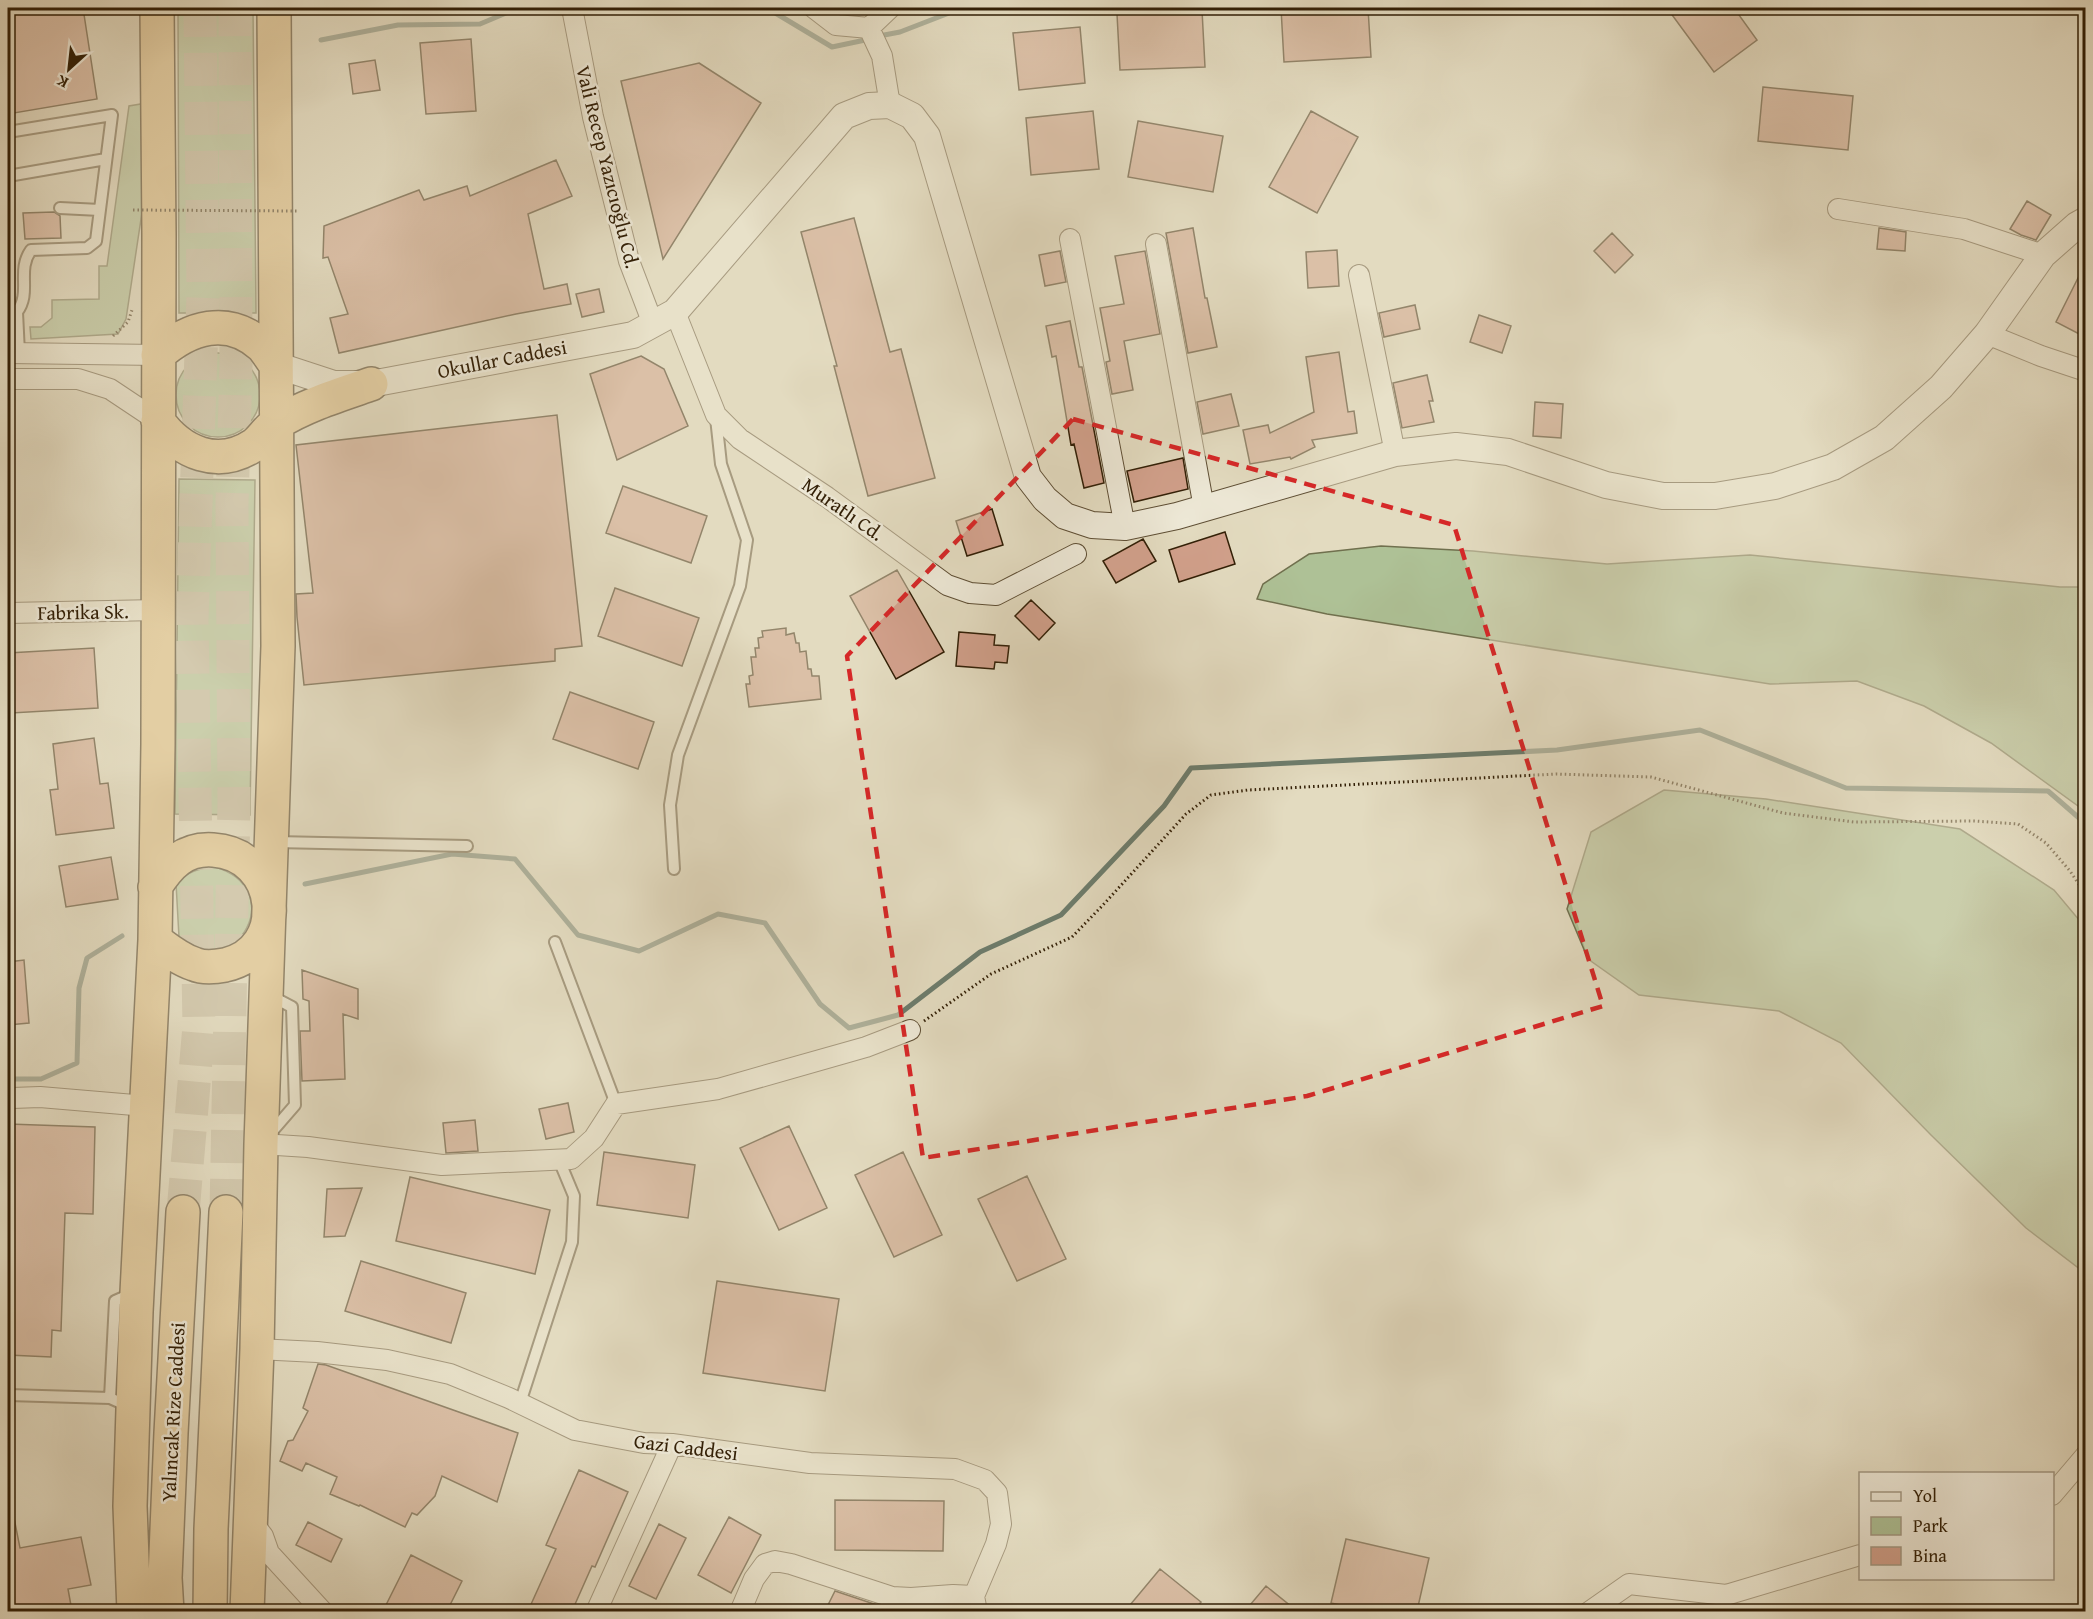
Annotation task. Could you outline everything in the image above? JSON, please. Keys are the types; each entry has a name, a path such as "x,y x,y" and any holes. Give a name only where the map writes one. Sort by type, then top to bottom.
{"highway":[{"path":"134,1611 130,1506 122,1403 136,1292 155,940 159,235 157,8"},
{"path":"247,1611 278,646 274,8"},
{"path":"158,355 181,337 201,328 224,327 245,334 263,347 276,365"},
{"path":"158,421 168,435 186,449 204,455 223,456 242,451 254,444 275,424 319,402 371,384"},
{"path":"155,887 168,867 184,855 204,849 224,850 243,858 258,872 267,890 270,913 267,927 259,942 248,955 232,963 216,967 196,965 177,957 155,940"},
{"name":"Yalıncak Rize Caddesi","path":"167,1611 165,1578 170,1444 183,1212"},
{"path":"210,1611 211,1529 226,1212"}],"street":[{"name":"Vali Recep Yazıcıoğlu Cd.","path":"572,8 593,117 629,261 643,330"},
{"path":"814,8 836,25 869,28 890,8"},
{"path":"869,28 882,56 890,105"},
{"path":"675,312 844,117 869,106 890,105 912,116 927,136 1028,477 1045,499 1065,516 1092,525 1125,527 1204,508 1395,453 1456,446 1508,452 1606,485 1663,496 1714,496 1775,486 1833,467 1884,438 1941,387 1987,334 2043,255 2085,220"},
{"path":"1838,208 1964,229 2043,255"},
{"path":"1070,239 1125,527"},
{"path":"1156,244 1204,508"},
{"path":"1359,274 1395,453"},
{"name":"Okullar Caddesi","path":"276,365 334,384 371,384 643,330 675,312"},
{"name":"Muratlı Cd.","path":"675,312 716,415 740,439 827,497 947,585 970,593 996,595 1024,583 1076,554"},
{"path":"1987,334 2085,371"},
{"path":"13,353 158,355"},
{"path":"8,379 78,379 110,389 158,421"},
{"name":"Fabrika Sk.","path":"8,613 158,610"},
{"path":"261,1144 308,1147 442,1165 572,1159 594,1138 616,1104 718,1089 866,1047 910,1030"},
{"path":"9,1098 40,1097 146,1106"},
{"name":"Gazi Caddesi","path":"257,1349 317,1352 387,1360 450,1374 520,1403 575,1430 644,1443 672,1444 810,1463 955,1469 985,1480 997,1493 1001,1524 976,1604"},
{"path":"596,1611 672,1444"},
{"path":"2054,1493 2085,1455"},
{"path":"250,1520 263,1536 269,1553 323,1611"},
{"path":"1589,1611 1629,1584 1726,1595 1859,1555"},
{"path":"740,1611 754,1579 765,1564 776,1562 791,1564 892,1597 953,1595 976,1604"}],"lane":[{"path":"8,132 112,115 96,241 87,248 31,250 24,259 23,304 12,311 13,353"},
{"path":"8,176 106,159"},
{"path":"60,208 100,210"},
{"path":"674,869 670,805 678,755 740,586 747,540 721,464 716,415"},
{"path":"272,842 467,846"},
{"path":"555,942 616,1104"},
{"path":"520,1403 572,1242 574,1196 558,1160"},
{"path":"8,1395 122,1403"},
{"name":"Yalıncak Rize Caddesi","path":"122,1581 130,1506"}],"path":[{"path":"133,210 297,211"},
{"path":"109,339 128,322 133,308"},
{"path":"910,1030 991,974 1072,937 1186,814 1211,795 1220,793 1556,774 1651,777 1783,813 1854,822 1974,821 2018,824 2046,843 2070,871 2085,895"}],"highlighted area":[{"path":"1073,419 1454,525 1603,1006 1307,1096 923,1158 847,656"}],"green space":[{"path":"178,8 253,8 256,313 179,313"},
{"path":"147,103 147,179 126,319 118,334 31,339 30,327 41,327 52,318 52,300 99,299 99,266 107,266 129,106"},
{"path":"218,353 234,356 248,365 257,379 260,395 257,411 248,425 234,434 218,437 202,434 188,425 179,411 176,395 179,379 188,365 202,356"},
{"path":"179,479 255,480 250,815 175,814"},
{"path":"1381,546 1473,551 1607,564 1750,555 2060,587 2085,587 2085,811 1991,743 1924,706 1857,681 1770,684 1327,614 1257,599 1263,584 1309,554"},
{"path":"1664,790 1766,799 1960,829 2054,890 2085,927 2085,1273 2026,1228 1841,1043 1779,1011 1639,995 1588,959 1567,909 1591,832"},
{"path":"215,867 237,878 249,893 252,911 247,928 236,941 220,949 201,948 179,937 176,883 194,871"}],"building":[{"path":"8,8 83,8 97,99 14,113 8,77"},
{"path":"1281,8 1368,8 1371,57 1284,62"},
{"path":"1667,8 1734,8 1757,40 1714,72"},
{"path":"1202,10 1205,67 1120,70 1117,14"},
{"path":"1080,27 1085,83 1019,90 1013,33"},
{"path":"471,39 476,111 426,114 420,43"},
{"path":"375,60 380,90 353,94 349,64"},
{"path":"699,63 761,103 663,259 621,81"},
{"path":"1763,87 1853,96 1848,150 1758,141"},
{"path":"1093,111 1099,169 1031,175 1026,118"},
{"path":"1311,111 1358,137 1317,213 1269,187"},
{"path":"1138,121 1223,136 1213,192 1128,177"},
{"path":"556,160 572,196 528,214 544,289 567,284 571,304 339,353 330,318 348,314 328,257 323,258 324,226 419,190 424,200 467,186 470,196"},
{"path":"2027,201 2051,215 2036,240 2010,229"},
{"path":"54,212 60,216 61,238 25,239 23,213"},
{"path":"854,218 890,352 901,349 935,478 868,496 834,366 837,366 801,232"},
{"path":"1193,228 1205,298 1207,298 1217,347 1188,353 1166,233"},
{"path":"1879,228 1906,232 1905,251 1877,249"},
{"path":"1612,233 1633,255 1615,273 1594,251"},
{"path":"1337,250 1339,286 1308,288 1306,252"},
{"path":"1060,251 1066,282 1045,286 1039,255"},
{"path":"1145,251 1160,334 1124,341 1133,390 1112,394 1106,362 1110,361 1100,308 1124,304 1115,256"},
{"path":"2085,264 2085,337 2056,322"},
{"path":"599,289 604,312 582,317 576,294"},
{"path":"1415,305 1420,329 1384,337 1379,313"},
{"path":"1479,315 1511,326 1502,353 1470,342"},
{"path":"1070,321 1079,367 1082,367 1104,483 1084,488 1074,444 1071,445 1056,356 1052,357 1046,326"},
{"path":"1339,352 1348,412 1354,411 1357,433 1312,440 1315,447 1291,459 1290,457 1250,464 1243,430 1268,425 1270,433 1314,412 1306,357"},
{"path":"641,356 664,369 688,426 617,460 590,374"},
{"path":"1427,375 1433,401 1429,401 1434,422 1402,428 1393,383"},
{"path":"1231,394 1239,426 1203,434 1197,402"},
{"path":"1535,402 1563,404 1561,438 1533,436"},
{"path":"557,415 582,646 555,649 555,661 304,685 296,594 313,593 296,445"},
{"path":"1183,458 1188,489 1134,502 1127,471"},
{"path":"623,486 707,516 691,563 606,533"},
{"path":"992,509 1003,545 967,556 956,521"},
{"path":"1225,532 1235,564 1179,582 1169,550"},
{"path":"1143,539 1156,561 1116,583 1103,561"},
{"path":"897,570 944,652 896,679 850,596"},
{"path":"615,588 699,618 682,666 598,636"},
{"path":"1031,600 1055,623 1039,640 1015,616"},
{"path":"786,628 786,635 794,633 800,652 806,651 808,669 811,669 812,676 819,676 821,699 749,707 746,684 750,684 749,676 753,675 751,657 756,657 755,648 759,648 758,638 763,637 762,631"},
{"path":"959,632 995,635 994,645 1009,646 1007,663 995,662 994,669 956,666"},
{"path":"94,648 98,708 11,713 8,653"},
{"path":"570,692 654,722 638,769 553,739"},
{"path":"94,738 100,784 108,783 114,828 56,835 50,790 58,789 53,744"},
{"path":"111,857 118,899 66,907 59,866"},
{"path":"24,960 29,1023 8,1025 8,962"},
{"path":"302,970 358,989 358,1019 343,1014 345,1079 302,1081 300,1031 310,1031 309,1001 303,999"},
{"path":"568,1103 574,1132 546,1139 539,1109"},
{"path":"475,1120 478,1151 446,1153 443,1123"},
{"path":"8,1124 95,1127 93,1214 65,1213 61,1331 52,1330 51,1357 8,1355"},
{"path":"789,1126 827,1208 779,1230 740,1148"},
{"path":"604,1152 695,1165 688,1218 597,1205"},
{"path":"903,1152 942,1235 894,1257 855,1175"},
{"path":"1027,1176 1066,1259 1017,1281 978,1199"},
{"path":"410,1177 550,1210 535,1274 396,1241"},
{"path":"362,1188 345,1236 324,1237 327,1189"},
{"path":"361,1261 466,1293 451,1343 345,1311"},
{"path":"717,1281 839,1299 825,1391 703,1373"},
{"path":"318,1364 518,1433 497,1502 442,1476 435,1496 417,1515 412,1513 405,1527 360,1505 330,1494 337,1477 306,1463 302,1471 280,1461 288,1441 293,1440 308,1411 303,1408"},
{"path":"579,1470 628,1492 595,1567 592,1566 572,1611 528,1611 556,1549 546,1545"},
{"path":"835,1500 944,1501 943,1551 835,1550"},
{"path":"729,1517 761,1535 731,1593 698,1575"},
{"path":"14,1518 20,1548 81,1537 91,1585 68,1589 72,1611 8,1611 8,1519"},
{"path":"308,1522 342,1539 331,1562 296,1545"},
{"path":"659,1524 686,1538 656,1599 629,1586"},
{"path":"1346,1539 1429,1558 1417,1611 1368,1611 1331,1603"},
{"path":"411,1555 462,1581 447,1611 383,1611"},
{"path":"1160,1569 1201,1602 1193,1611 1125,1611"},
{"path":"1266,1586 1297,1611 1245,1611"},
{"path":"835,1591 883,1607 893,1611 825,1611"}],"waterway":[{"path":"321,40 398,25 480,24 518,8"},
{"path":"767,8 832,47 870,39"},
{"path":"879,36 900,32 962,8"},
{"path":"305,884 452,854 515,859 578,935 639,951 718,914 765,923 820,1004 849,1028 898,1015 980,952 1061,915 1164,806 1191,768 1557,750 1700,730 1846,788 2048,791 2086,824"},
{"path":"8,1079 41,1079 77,1063 79,988 87,958 122,936"}],"tunnel":[{"path":"183,1212 199,1026 192,620 203,294 200,8"},
{"path":"226,1212 234,802 232,504 236,366 235,8"}]}
